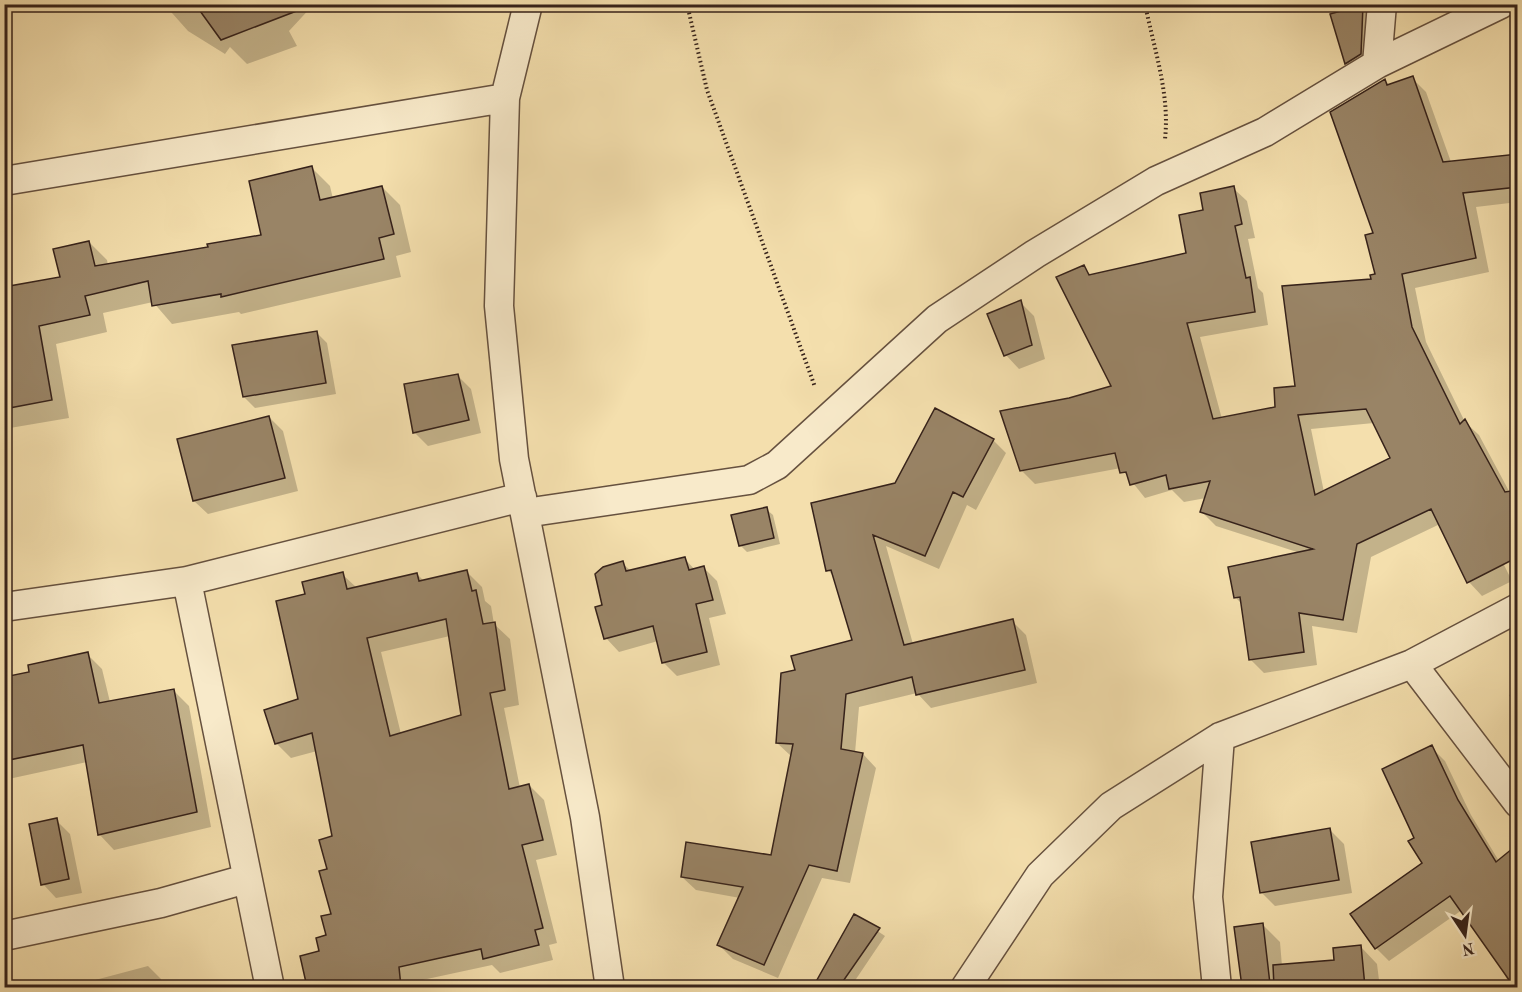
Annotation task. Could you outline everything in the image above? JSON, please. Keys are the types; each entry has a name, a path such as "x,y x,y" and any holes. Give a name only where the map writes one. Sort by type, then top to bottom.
{"street":[{"path":"528,4 505,98 499,306 514,459 585,817 610,987"},
{"path":"1377,64 1382,4"},
{"path":"4,607 187,581 523,505 749,480 777,465 937,319 1035,254 1156,181 1265,132 1377,64 1501,4"},
{"path":"4,181 505,98"},
{"path":"187,581 246,879 270,987"},
{"path":"965,987 1040,875 1111,806 1220,737 1412,664 1518,608"},
{"path":"1412,664 1518,803"},
{"path":"1218,987 1208,897 1220,737"},
{"path":"4,936 161,903 246,879"}],"path":[{"path":"687,4 706,90 826,418"},
{"path":"1145,4 1162,79 1165,108 1165,137 1156,181"}],"building":[{"path":"195,4 306,4 307,7 221,40"},
{"path":"1363,5 1361,54 1345,64 1330,14"},
{"path":"1413,76 1443,162 1518,154 1518,187 1463,193 1476,258 1402,274 1412,327 1460,424 1465,419 1505,492 1518,490 1518,557 1467,583 1431,509 1357,544 1343,620 1299,613 1304,652 1249,660 1240,597 1234,598 1228,567 1313,549 1200,512 1210,481 1169,489 1166,475 1130,485 1126,472 1120,473 1115,453 1020,471 1000,411 1069,398 1111,386 1056,277 1084,265 1089,275 1186,253 1179,215 1203,210 1200,193 1234,186 1242,224 1235,226 1246,278 1250,277 1255,312 1187,323 1213,419 1275,407 1274,388 1295,386 1282,286 1371,279 1370,275 1375,274 1365,235 1373,233 1330,112 1385,79 1387,85","holes":["1366,409 1390,458 1315,495 1298,415"]},
{"path":"312,166 320,200 382,186 394,234 379,238 384,259 221,297 221,294 152,306 148,281 85,296 90,315 39,326 52,400 4,409 4,287 60,277 53,249 89,241 95,266 208,247 207,244 261,235 249,181"},
{"path":"1021,300 1032,345 1004,356 987,314"},
{"path":"317,331 326,383 243,397 232,345"},
{"path":"458,374 469,420 413,433 404,384"},
{"path":"935,408 994,439 963,497 953,492 925,556 873,535 904,645 1013,619 1025,670 916,695 912,677 846,694 841,749 863,753 837,871 809,865 764,965 717,945 743,887 681,877 686,842 771,855 793,744 776,743 781,673 795,670 791,656 852,640 831,570 826,571 811,503 895,483"},
{"path":"269,416 285,478 193,501 177,439"},
{"path":"767,507 774,538 739,546 731,515"},
{"path":"685,557 689,570 704,566 713,600 696,604 707,652 662,663 653,626 604,639 595,607 602,605 595,574 603,567 623,561 626,571"},
{"path":"467,570 472,591 476,590 483,624 495,622 505,690 490,693 509,789 529,784 543,840 522,845 543,928 535,930 539,945 483,959 481,949 399,967 401,987 307,987 300,956 319,951 316,938 326,935 321,916 331,914 319,871 327,869 319,840 332,836 312,733 275,744 264,710 298,699 276,601 305,594 302,582 343,572 347,589 417,573 419,581","holes":["446,619 461,715 390,736 367,638"]},
{"path":"88,652 99,703 174,689 197,812 98,835 83,745 4,761 4,677 29,672 28,665"},
{"path":"1432,745 1458,800 1496,862 1518,844 1518,987 1514,987 1450,896 1375,949 1350,914 1422,863 1408,841 1414,838 1382,769"},
{"path":"57,818 69,879 41,885 29,824"},
{"path":"1330,828 1339,880 1260,893 1251,842"},
{"path":"854,914 880,928 839,987 813,987"},
{"path":"1263,923 1270,984 1242,987 1234,927"},
{"path":"1361,945 1365,987 1274,987 1273,965 1334,960 1333,948"}]}
